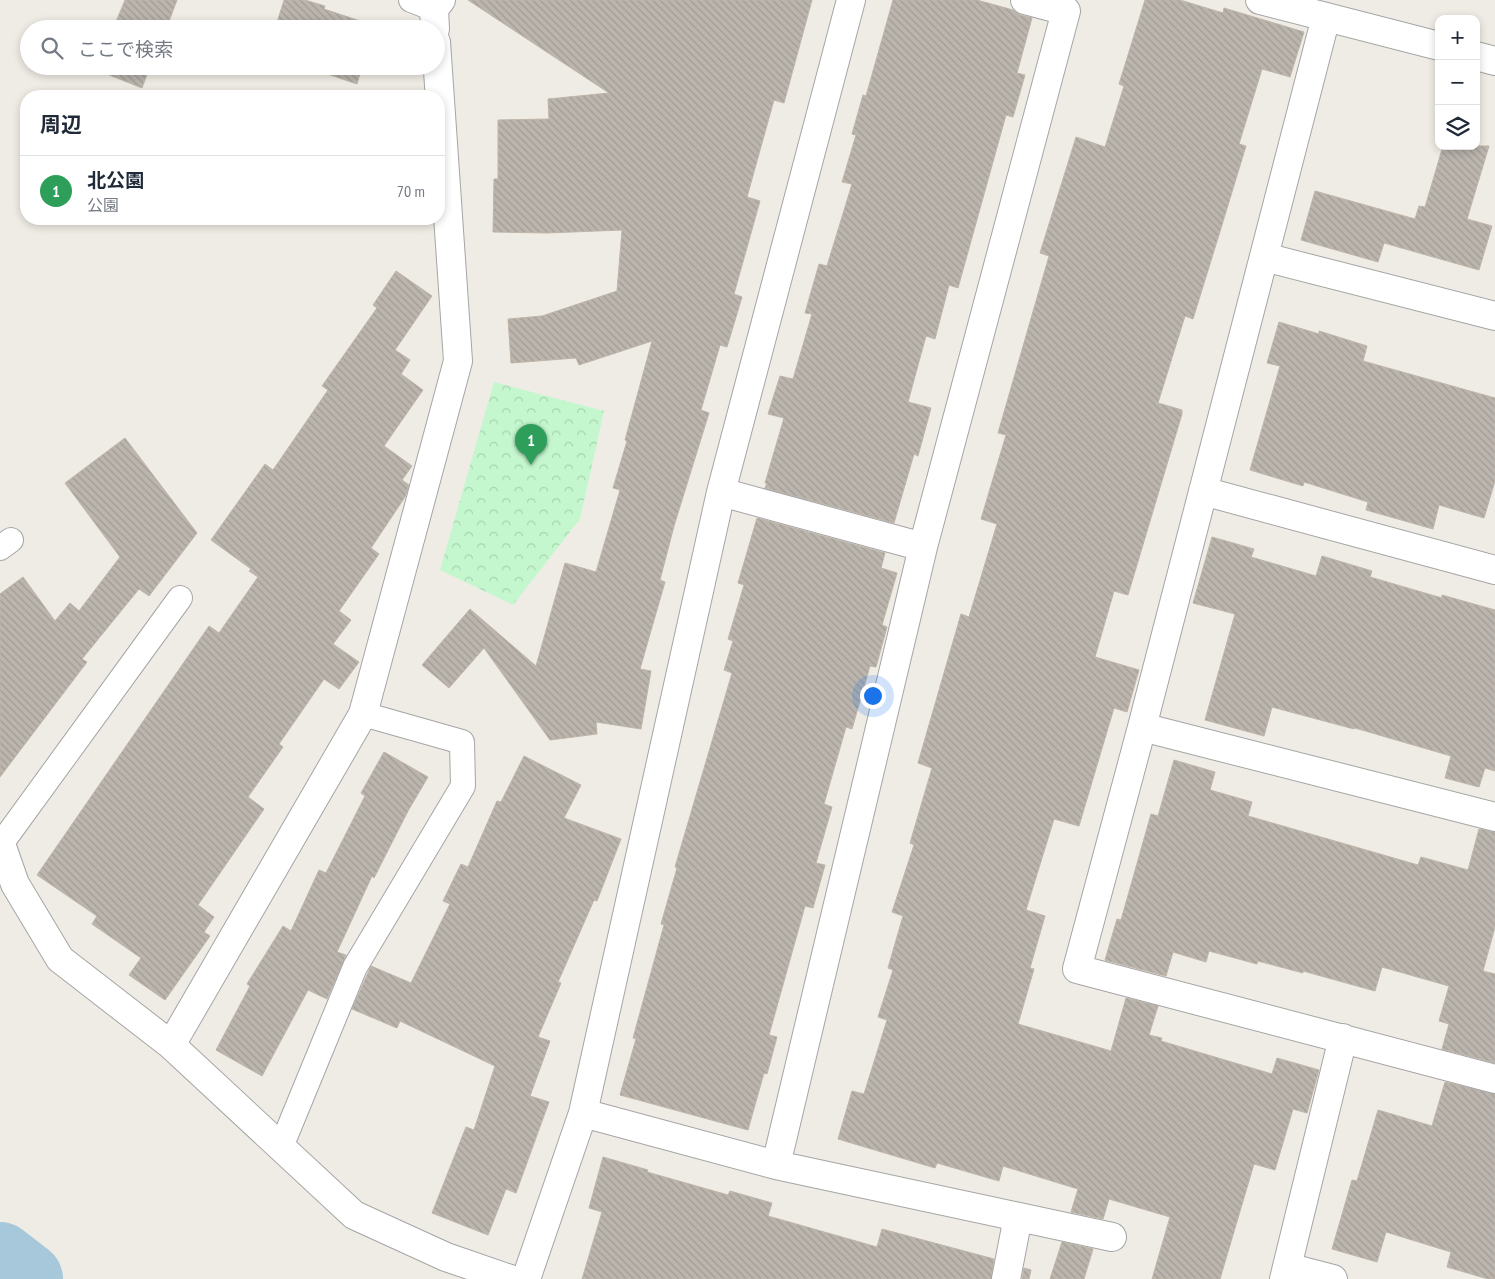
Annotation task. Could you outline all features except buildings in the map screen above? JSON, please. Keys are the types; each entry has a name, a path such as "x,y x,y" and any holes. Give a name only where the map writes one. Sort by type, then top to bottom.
{"street":[{"path":"526,1279 584,1113 721,492 851,0"},
{"path":"776,1165 922,547 1066,11 1025,0"},
{"path":"1260,0 1435,45"},
{"path":"1326,17 1142,727 1077,969 1495,1078"},
{"path":"1480,57 1495,61"},
{"path":"438,75 439,90"},
{"path":"171,1045 363,714 458,361 445,172"},
{"path":"1264,257 1495,316"},
{"path":"1203,491 1495,570"},
{"path":"721,492 922,547"},
{"path":"1142,727 1495,817"},
{"path":"1,843 15,884 60,959 171,1045 354,1215 446,1257 510,1279"},
{"path":"1333,1279 1285,1273 1343,1038"},
{"path":"584,1113 776,1165 1112,1237"},
{"path":"1006,1279 1018,1217"}],"lane":[{"path":"1,843 180,598"},
{"path":"280,1146 356,967 463,786 462,742 363,714"}],"green space":[{"path":"494,382 604,411 580,519 513,605 440,570"}],"waterway":[{"path":"0,1259 26,1279"}],"place":[{"name":"北公園","path":"531,465"}]}
